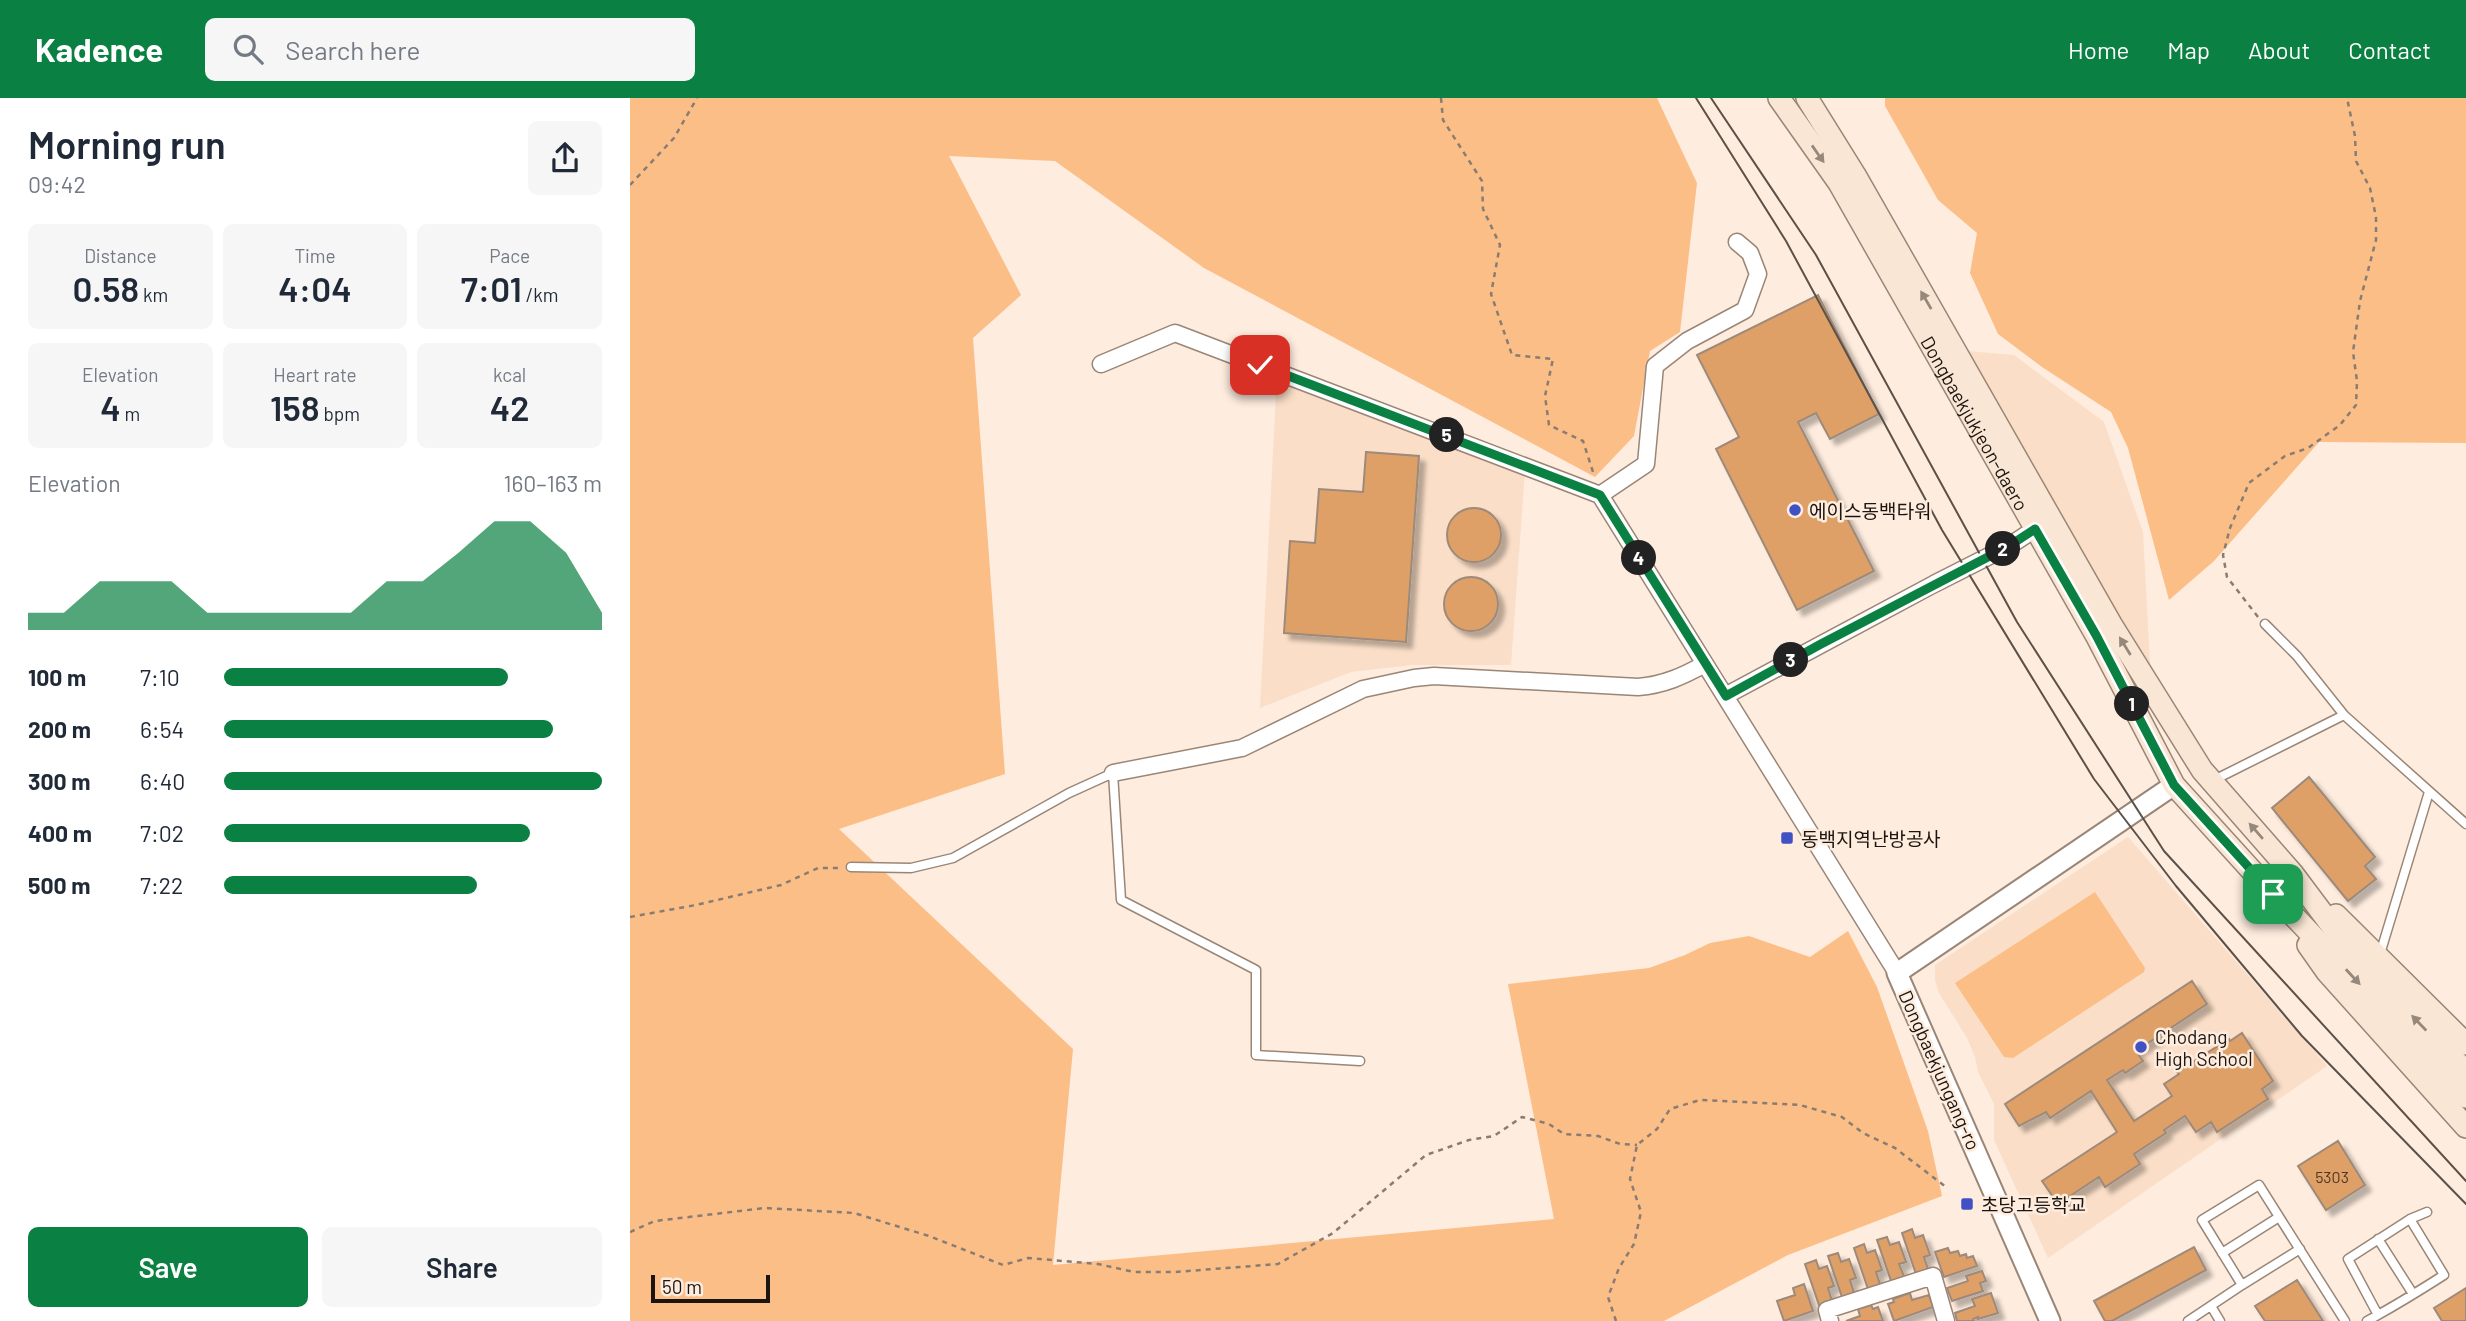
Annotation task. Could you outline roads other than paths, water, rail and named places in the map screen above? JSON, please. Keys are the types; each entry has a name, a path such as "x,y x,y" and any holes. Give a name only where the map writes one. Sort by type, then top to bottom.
{"main road":[{"name":"Dongbaekjukjeon-daero","path":"1779,98 1839,183 2096,635 2174,785 2273,894 2466,1097"},
{"name":"Dongbaekjukjeon-daero","path":"1807,98 1855,175 2111,624 2202,770 2293,874 2350,950 2466,1072"},
{"path":"2293,874 2466,1044"},
{"path":"2273,894 2327,972 2466,1128"}],"street":[{"path":"1600,495 1646,464 1655,366 1687,341 1745,310 1758,274 1750,253 1737,242"},
{"path":"1101,365 1175,333 1600,495 1897,973"},
{"path":"1726,696 2009,546 2035,529"},
{"path":"1113,773 1242,748 1338,700 1388,682 1434,676 1638,687 1675,680 1705,664"},
{"name":"Dongbaekjungang-ro","path":"2050,1321 1897,973 2174,785"},
{"path":"1830,1321 1827,1310 1933,1276 1946,1321"}],"lane":[{"path":"2265,624 2297,656 2344,715 2466,824"},
{"path":"2211,781 2344,715"},
{"path":"851,867 911,868 953,858 1069,793 1113,773 1121,900 1256,970 1256,1055 1360,1061"},
{"path":"2379,957 2429,792"},
{"path":"2242,1285 2202,1220 2259,1185 2345,1321"},
{"path":"2378,1315 2348,1259 2410,1219 2427,1212"},
{"path":"2222,1253 2279,1217"},
{"path":"2367,1321 2444,1275 2410,1219"},
{"path":"2378,1239 2413,1294"},
{"path":"2188,1321 2300,1249"},
{"path":"2211,1306 2220,1321"}],"tram line":[{"path":"1696,98 1786,241 1942,530 2094,779 2176,886 2302,1036 2466,1204"},
{"path":"1711,98 1816,255 2017,622 2164,851 2466,1181"}],"place":[{"name":"에이스동백타워","path":"1795,510"},
{"name":"동백지역난방공사","path":"1787,838"},
{"name":"Chodang High School","path":"2141,1047"},
{"name":"초당고등학교","path":"1967,1204"}]}
